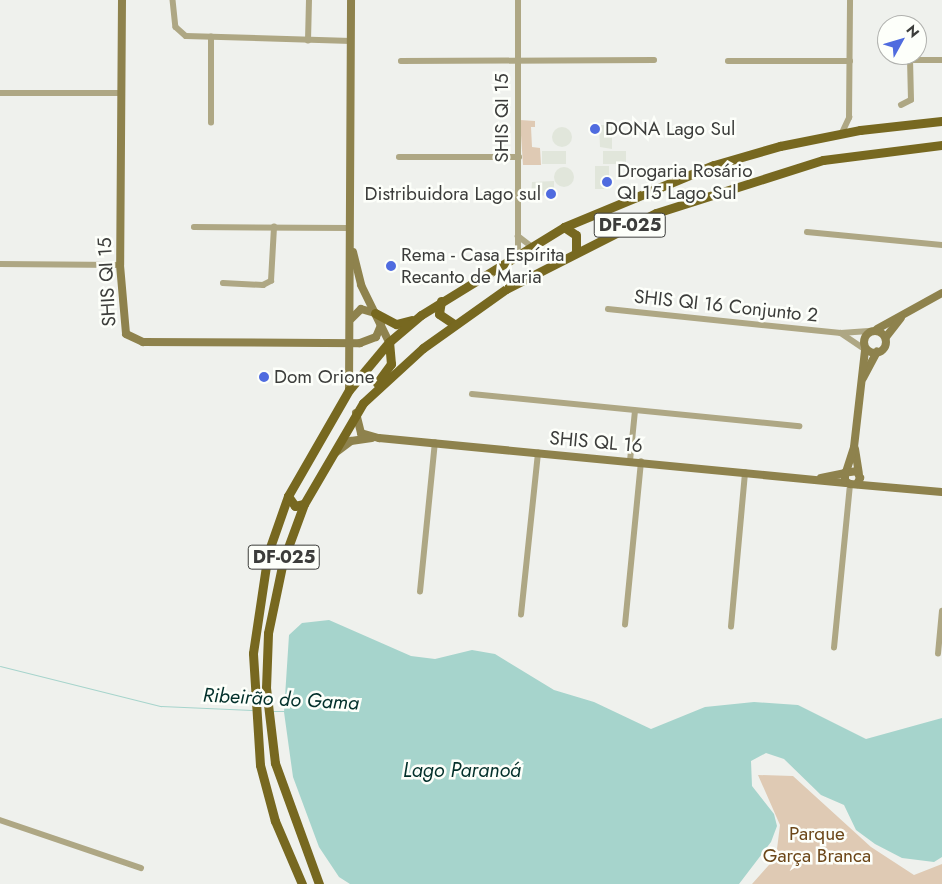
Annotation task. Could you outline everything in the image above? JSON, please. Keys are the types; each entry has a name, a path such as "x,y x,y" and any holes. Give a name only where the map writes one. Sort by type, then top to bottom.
{"main road":[{"name":"DF-025","path":"301,883 274,821 260,765 254,697 258,603 268,553 288,496 349,390 389,342 442,300 518,251 564,226 714,166 842,133 942,121"},
{"name":"DF-025","path":"318,884 283,792 269,722 267,698 272,611 304,504 363,403 454,324 576,251 656,213 824,160 942,145"},
{"path":"564,226 576,234 576,251"},
{"path":"442,300 439,314 454,324"},
{"path":"375,314 396,324 421,315"},
{"path":"363,403 389,369 389,342"},
{"path":"288,496 295,506 304,504"},
{"path":"301,883 306,871 318,884"}],"street":[{"name":"SHIS QI 15","path":"122,0 120,265 122,322 133,340 351,343"},
{"path":"173,0 176,27 186,36 351,41"},
{"path":"307,0 308,41"},
{"path":"349,390 351,343 349,231 351,0"},
{"name":"SHIS QI 15","path":"518,0 518,251"},
{"path":"842,133 849,118 850,0"},
{"path":"211,37 211,124"},
{"path":"401,61 654,60"},
{"path":"901,105 911,100 907,60 942,60"},
{"path":"728,61 850,61"},
{"path":"0,93 122,93"},
{"path":"849,118 860,130"},
{"path":"399,157 519,157"},
{"path":"194,227 274,227 349,231"},
{"path":"223,283 264,285 271,281 274,227"},
{"path":"349,231 361,285 389,342"},
{"path":"808,232 942,245"},
{"path":"518,236 530,245"},
{"path":"0,264 120,265"},
{"path":"834,648 851,484 845,472 854,447 865,349 875,330 942,293"},
{"path":"350,321 361,309 375,314"},
{"name":"SHIS QI 16 Conjunto 2","path":"608,309 842,332 875,330"},
{"path":"861,382 876,352 905,313"},
{"path":"351,343 372,340 381,325"},
{"path":"875,330 886,337"},
{"name":"SHIS QI 16 Conjunto 2","path":"842,332 865,349"},
{"path":"865,349 876,352"},
{"path":"472,394 799,426"},
{"path":"630,461 634,411"},
{"name":"SHIS QL 16","path":"356,413 361,433 379,438 942,492"},
{"name":"SHIS QL 16","path":"328,460 351,441 379,438"},
{"path":"420,592 434,443"},
{"path":"851,484 859,474 854,447"},
{"path":"521,615 538,453"},
{"path":"625,625 642,462"},
{"name":"SHIS QL 16","path":"810,479 845,472 859,474 880,486"},
{"path":"731,627 745,473"},
{"path":"938,654 942,611"},
{"path":"0,820 141,868"}],"shaded area":[{"path":"599,125 612,125 612,149 600,147"},
{"path":"558,127 566,127 572,133 572,141 566,147 558,147 552,141 552,133"},
{"path":"542,151 566,151 566,164 542,164"},
{"path":"603,151 626,151 626,164 603,164"},
{"path":"595,166 609,166 609,189 595,189"},
{"path":"564,167 571,170 574,177 571,184 564,187 557,184 554,177 557,170"},
{"path":"554,181 554,196 531,195 532,182"}],"green space":[{"path":"520,120 535,121 535,127 531,127 532,147 540,148 541,165 523,165"},
{"name":"Parque Garça Branca","path":"758,775 793,776 871,847 914,875 942,864 942,884 752,884 776,857 780,825"}],"water":[{"name":"Lago Paranoá","path":"329,620 411,656 435,659 472,650 495,654 554,690 594,702 651,729 705,707 754,702 798,705 866,739 942,718 942,857 934,862 902,858 875,844 856,830 844,805 821,795 784,759 766,753 751,761 752,786 774,814 777,826 771,842 739,884 350,884 339,877 319,847 293,777 284,712 289,635 302,623"}],"waterway":[{"name":"Ribeirão do Gama","path":"0,666 161,706 252,710"},
{"name":"Ribeirão do Gama","path":"273,711 284,711"}],"place":[{"name":"DONA Lago Sul","path":"595,129"},
{"name":"Drogaria Rosário QI 15 Lago Sul","path":"607,182"},
{"name":"Distribuidora Lago sul","path":"551,194"},
{"name":"Rema - Casa Espírita Recanto de Maria","path":"391,266"},
{"name":"Dom Orione","path":"264,377"}]}
